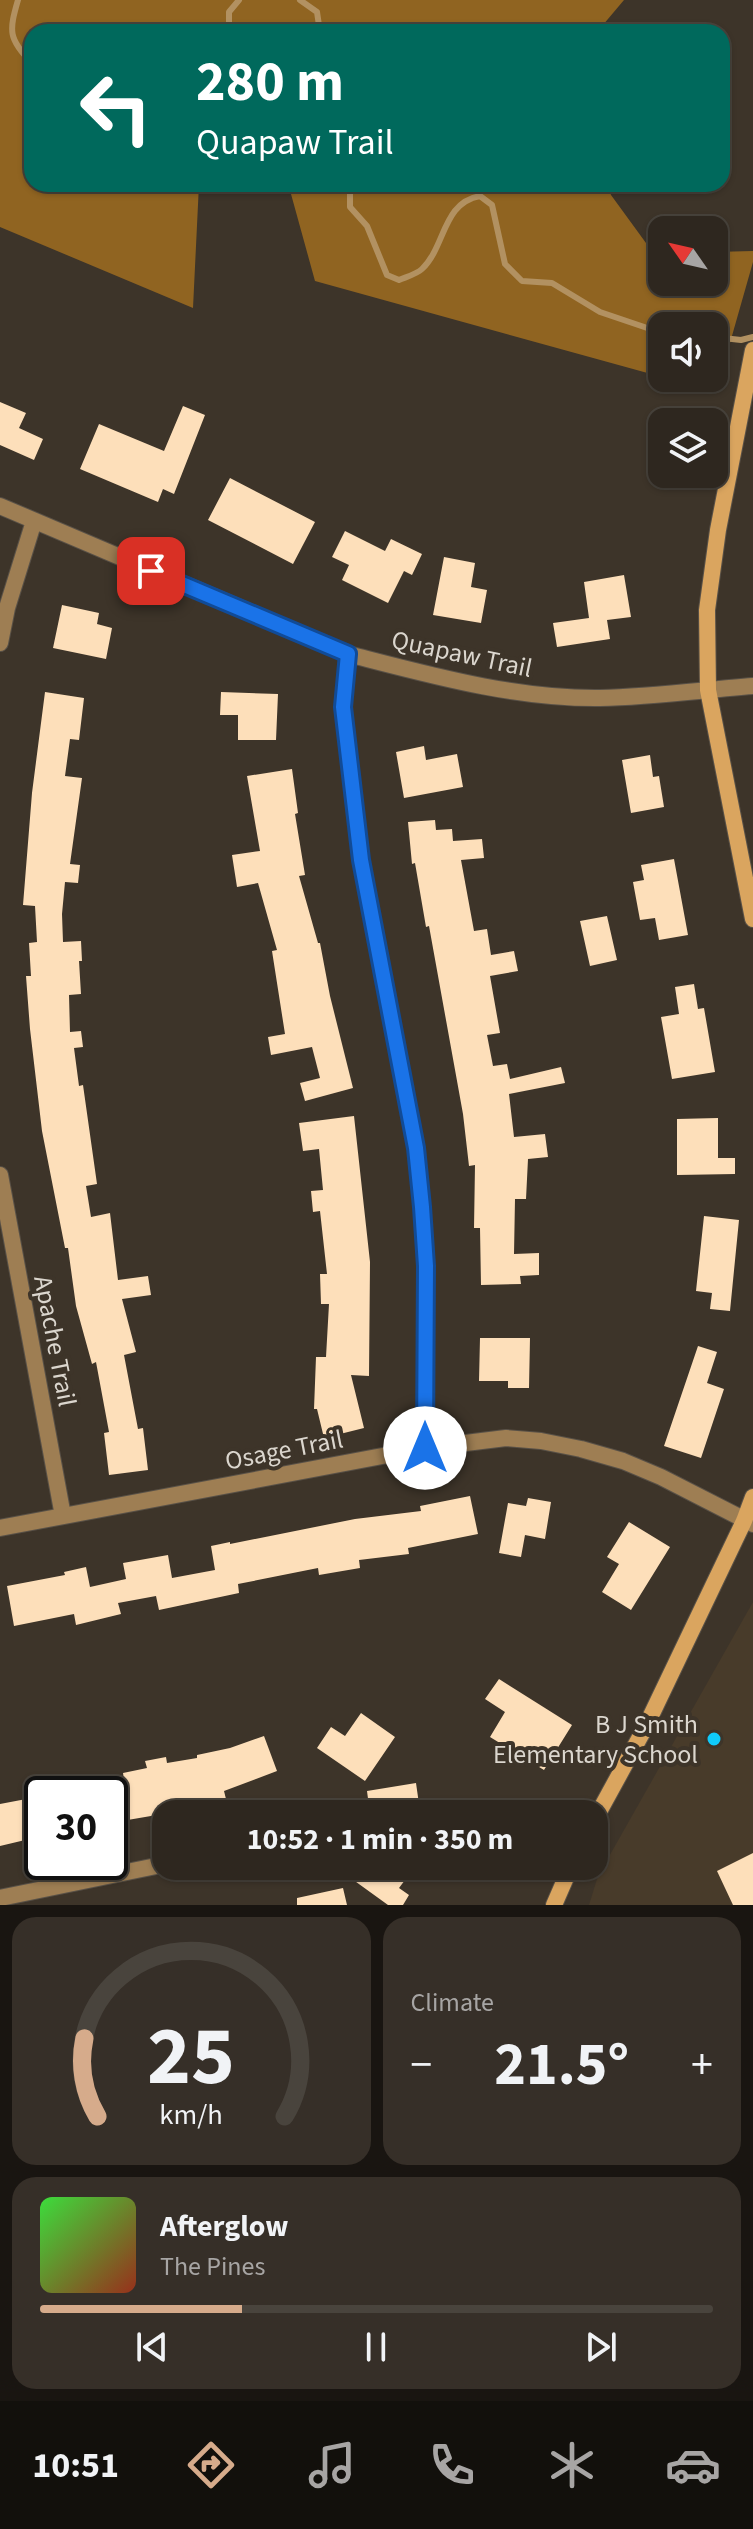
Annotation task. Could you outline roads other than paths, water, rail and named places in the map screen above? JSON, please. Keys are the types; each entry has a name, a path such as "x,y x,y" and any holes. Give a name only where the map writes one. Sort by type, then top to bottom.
{"street":[{"path":"753,350 718,530 707,610 708,690 753,919"},
{"name":"Quapaw Trail","path":"0,506 348,654 466,682 539,695 600,698 753,686"},
{"path":"0,643 7,608 34,521"},
{"path":"348,654 343,707 361,860 416,1148 422,1207 426,1266 425,1448"},
{"name":"Apache Trail","path":"0,1175 63,1516"},
{"name":"Osage Trail","path":"0,1528 425,1448 506,1438 541,1441 623,1461 748,1522"},
{"path":"605,1800 748,1522 753,1497"},
{"path":"0,1898 48,1898 152,1868"},
{"path":"554,1905 565,1880"}],"waterway":[{"path":"18,0 12,27 15,41 24,54"},
{"path":"229,24 229,12 239,0"},
{"path":"300,0 317,12 319,24"},
{"path":"350,192 350,207 367,226 387,275 399,280 422,269 458,207 480,196 492,205 505,264 522,281 552,283 600,312 648,328"},
{"path":"728,339 753,337"}],"place":[{"name":"B J Smith Elementary School","path":"714,1739"}]}
